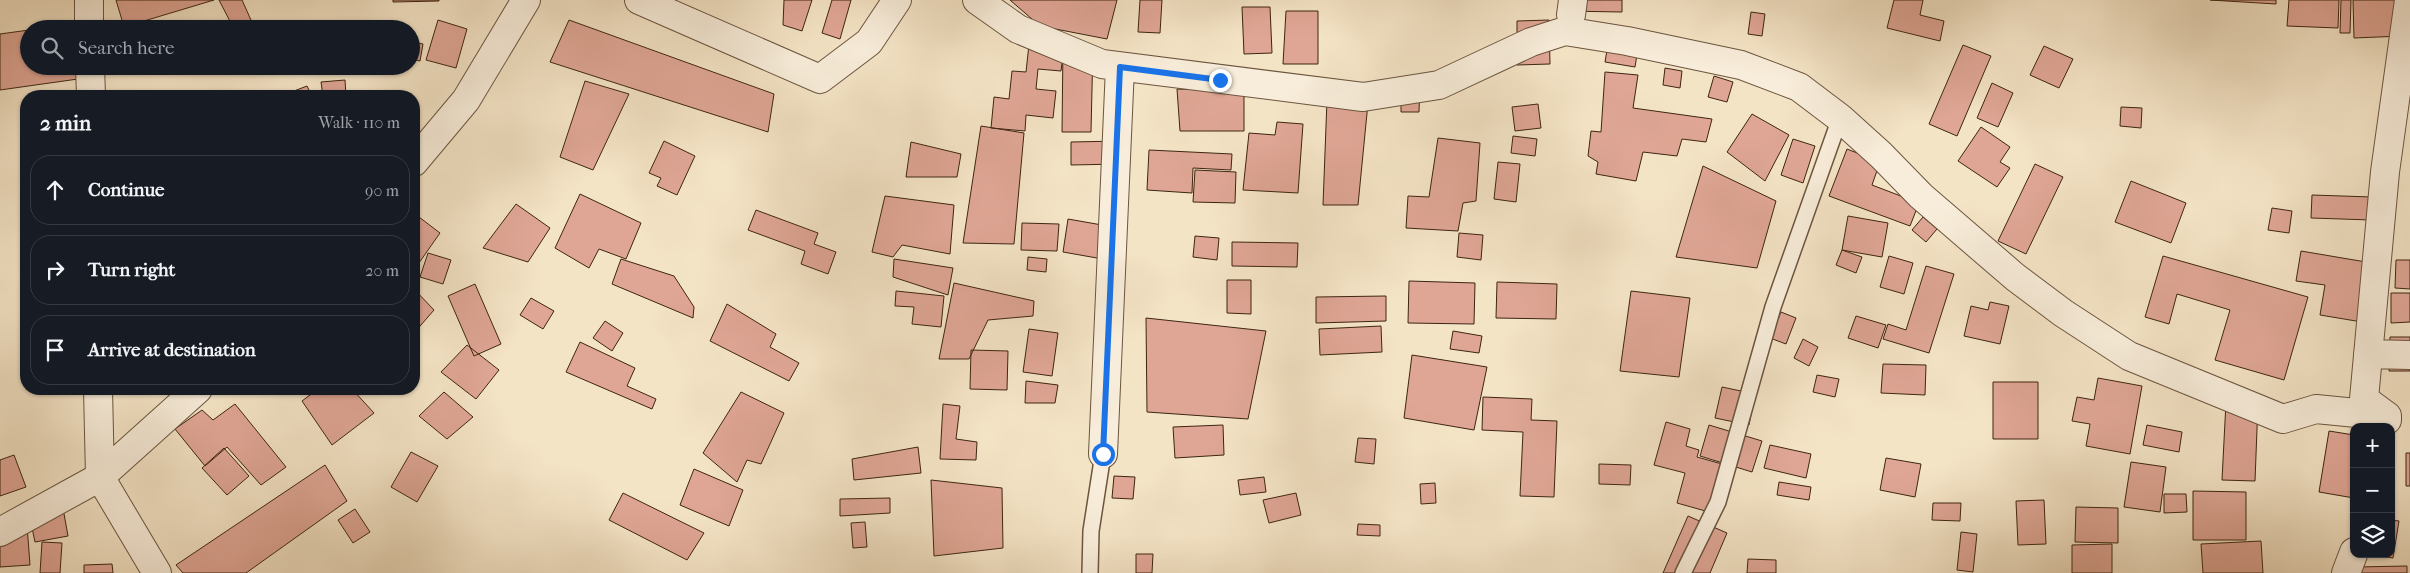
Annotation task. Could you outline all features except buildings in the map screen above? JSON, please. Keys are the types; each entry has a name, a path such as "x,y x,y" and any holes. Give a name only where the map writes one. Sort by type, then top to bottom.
{"street":[{"path":"89,0 89,20"},
{"path":"420,155 466,100 526,0"},
{"path":"639,0 820,79 870,42 897,0"},
{"path":"977,0 1018,29 1102,64 1363,97 1439,85 1531,42 1565,31 1627,41 1741,65 1799,87 1840,118 1961,232 2064,313 2129,356 2283,418 2316,409 2387,422"},
{"path":"2387,422 2364,398 2385,172 2409,0"},
{"path":"1103,454 1120,67"},
{"path":"90,75 91,90"},
{"path":"2368,354 2410,356"},
{"path":"98,395 100,477 157,573"},
{"path":"0,532 100,477 191,395"},
{"path":"2346,573 2352,558"}],"lane":[{"path":"1683,573 1718,502 1772,307 1840,118"},
{"path":"1090,573 1091,531 1103,454"}],"route":[{"path":"1103,454 1120,67 1220,80"}]}
